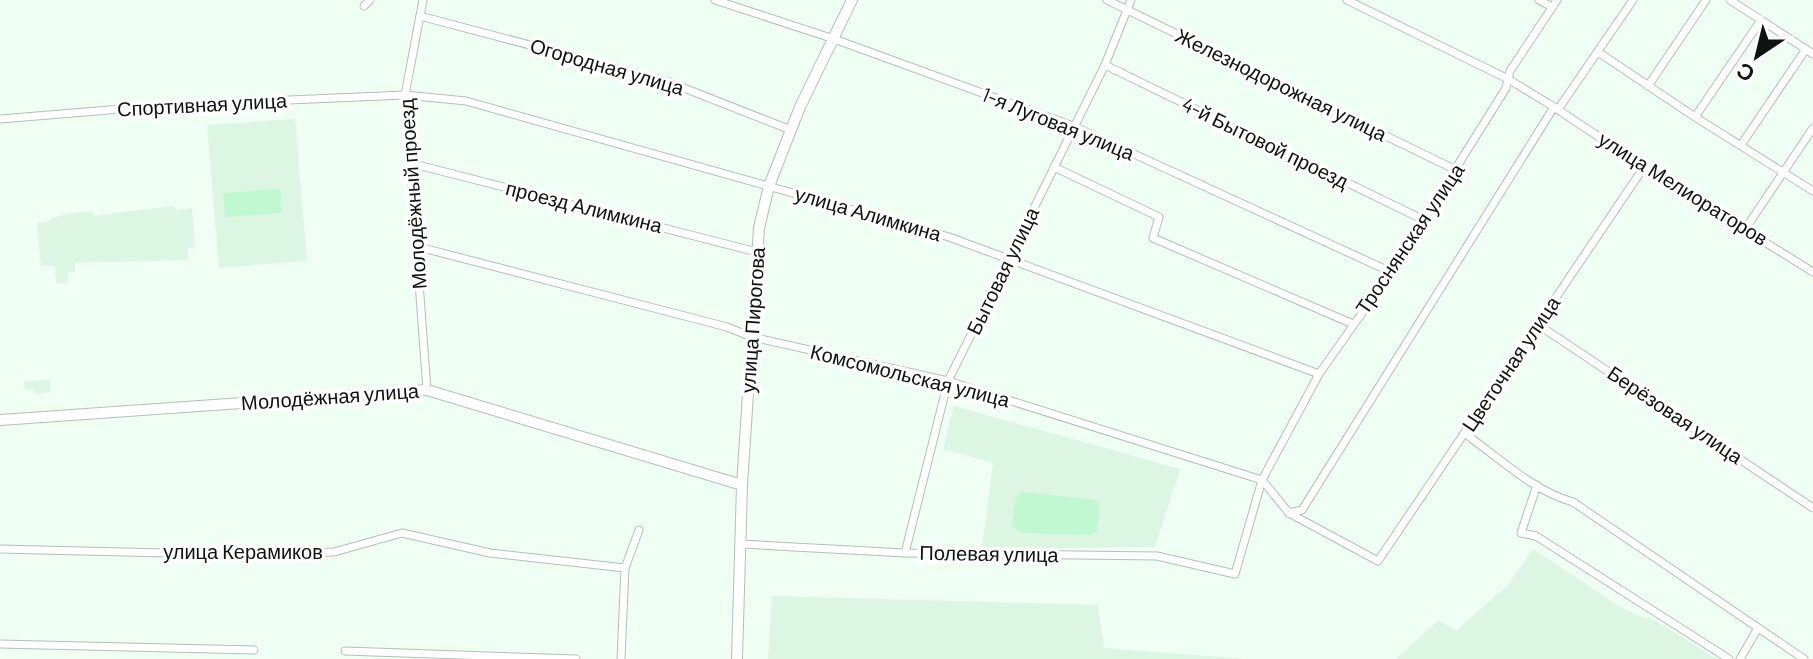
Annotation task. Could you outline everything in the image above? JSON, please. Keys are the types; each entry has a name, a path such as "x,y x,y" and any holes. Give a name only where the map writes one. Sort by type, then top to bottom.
{"street":[{"name":"Молодёжный проезд","path":"423,0 405,95 427,390"},
{"name":"1-я Луговая улица","path":"715,0 834,39 1073,126 1391,272"},
{"name":"улица Пирогова","path":"737,659 742,485 759,228 769,186 791,130 852,0"},
{"name":"Железнодорожная улица","path":"1107,0 1456,170"},
{"name":"Бытовая улица","path":"905,553 948,381 1105,65 1131,0"},
{"name":"улица Мелиораторов","path":"1347,0 1508,79 1556,107 1644,167 1813,272"},
{"path":"1539,0 1555,4"},
{"path":"1262,480 1289,513 1302,510 1556,107 1633,0"},
{"path":"1648,86 1706,0"},
{"path":"1730,0 1809,51 1741,145"},
{"name":"Троснянская улица","path":"1235,574 1262,480 1319,374 1391,272 1506,88 1510,71 1555,4"},
{"name":"Огородная улица","path":"420,16 666,81 791,130"},
{"path":"1695,117 1761,20"},
{"path":"1598,52 1813,191"},
{"name":"4-й Бытовой проезд","path":"1105,65 1424,220"},
{"name":"Спортивная улица","path":"0,119 170,105 405,95"},
{"name":"улица Алимкина","path":"405,95 466,101 934,232 1010,257 1319,374"},
{"path":"1746,228 1813,128"},
{"name":"проезд Алимкина","path":"410,163 757,252"},
{"path":"1054,167 1159,217 1153,238 1353,324"},
{"name":"Цветочная улица","path":"1289,513 1378,561 1644,167"},
{"name":"Комсомольская улица","path":"415,246 727,327 752,337 948,381 1262,480"},
{"name":"Берёзовая улица","path":"1537,324 1813,508"},
{"name":"Молодёжная улица","path":"0,420 427,390 742,485"},
{"path":"1464,433 1555,497 1573,502 1804,659"},
{"path":"1537,485 1521,533 1536,536 1729,659"},
{"path":"621,659 625,568 639,530"},
{"name":"улица Керамиков","path":"0,549 250,555 334,552 402,533 490,553 625,568"},
{"name":"Полевая улица","path":"741,544 905,553 1157,556 1235,574"},
{"path":"1740,659 1758,628"},
{"path":"0,644 254,650"},
{"path":"345,651 576,659"}],"shaded area":[{"path":"295,119 307,261 219,268 207,125"},
{"path":"173,206 177,210 192,208 195,247 188,248 188,260 75,263 75,272 68,273 68,283 56,283 55,266 41,266 37,223 73,213 92,211 94,216"},
{"path":"50,380 51,392 35,394 34,389 25,389 24,381"},
{"path":"954,406 1180,469 1155,547 982,549 993,463 943,449"},
{"path":"1533,549 1620,607 1647,619 1648,616 1717,659 1396,659 1439,620 1456,631 1507,586"},
{"path":"772,596 1098,605 1104,648 1247,659 768,659"}],"green space":[{"path":"280,189 282,213 225,217 223,193"},
{"path":"1022,492 1095,500 1100,504 1097,531 1089,535 1021,533 1012,526 1016,498"}]}
